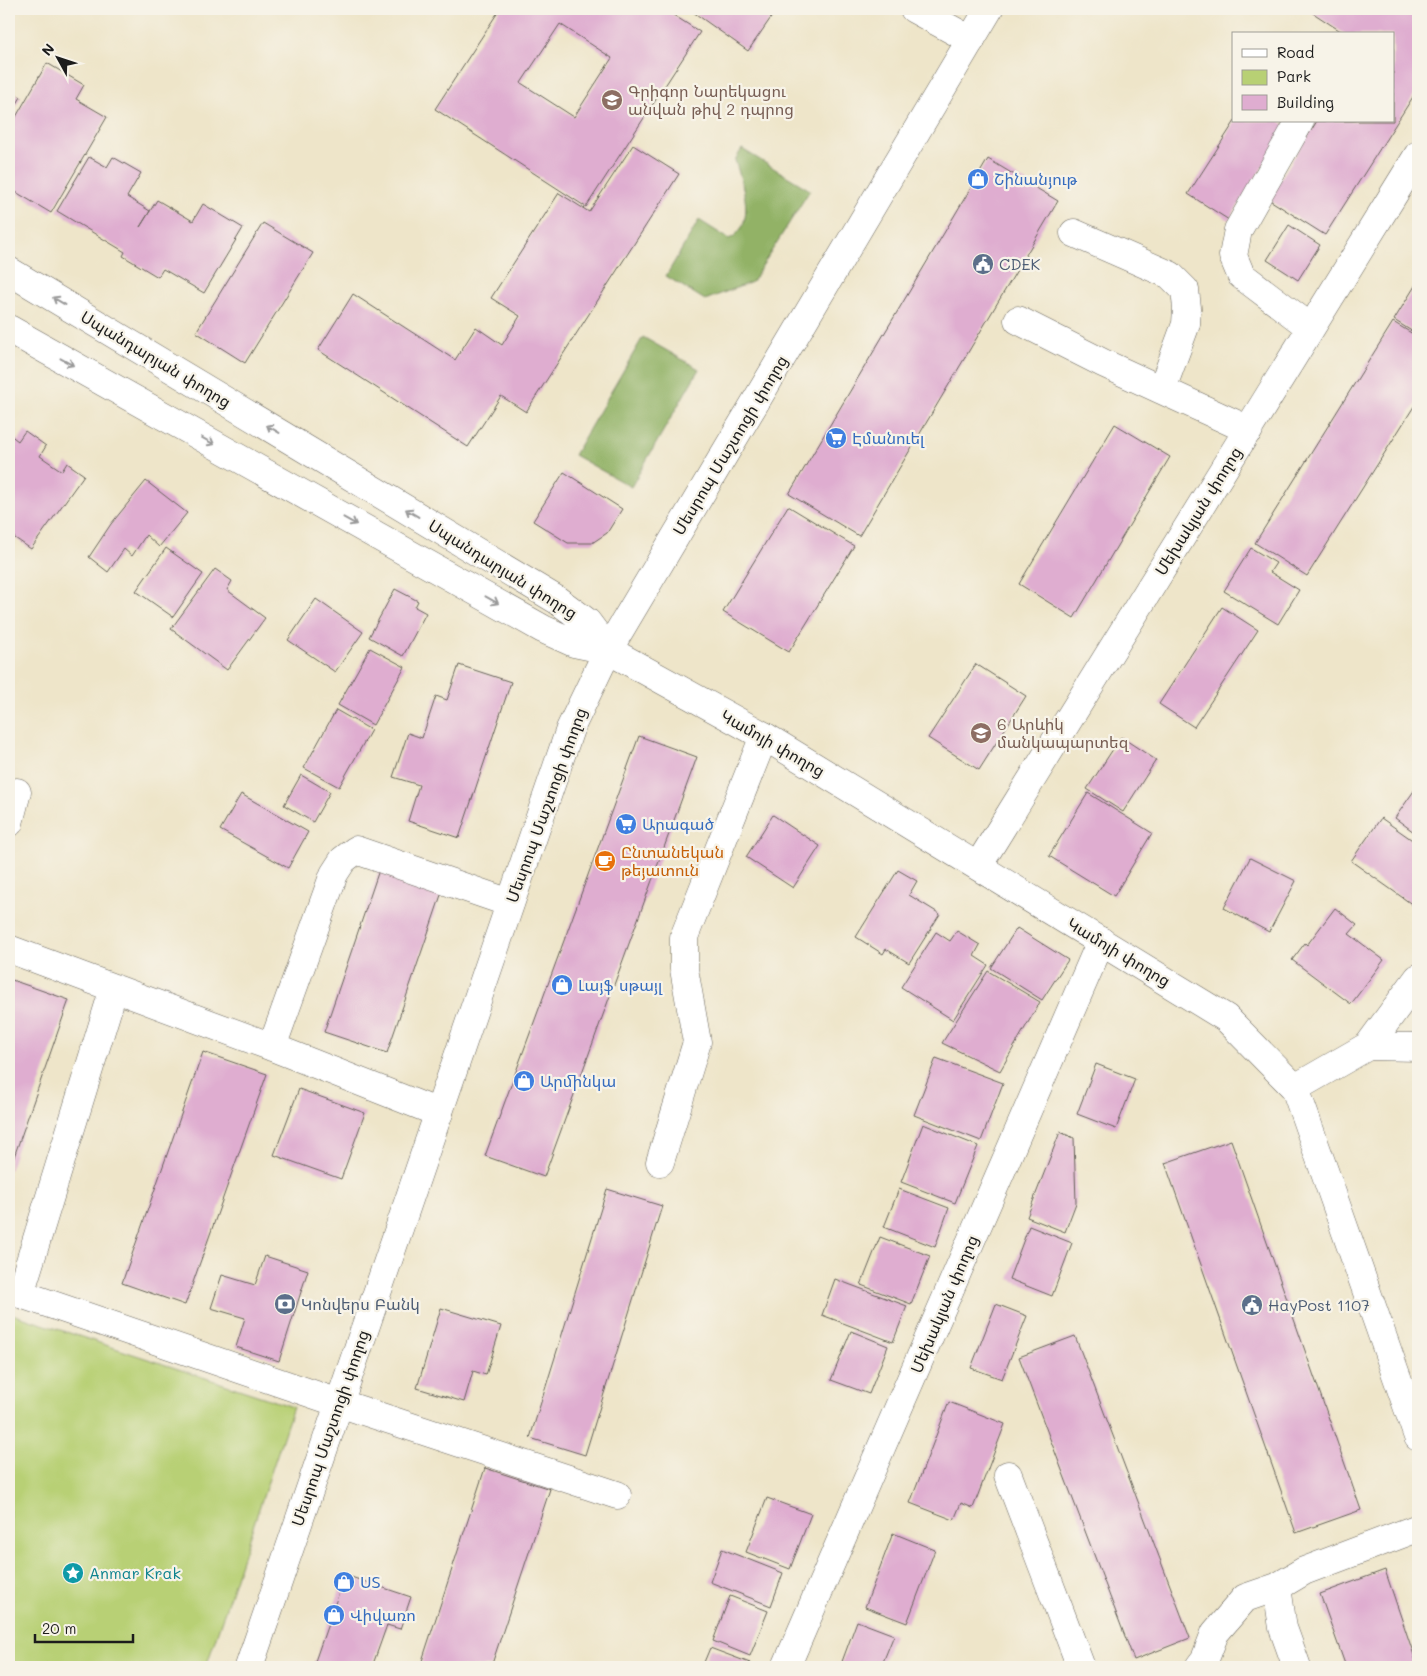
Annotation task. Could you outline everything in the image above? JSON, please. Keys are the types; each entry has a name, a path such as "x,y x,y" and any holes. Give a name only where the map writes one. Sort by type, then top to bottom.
{"main road":[{"path":"914,9 971,40"},
{"name":"Մեսրոպ Մաշտոցի փողոց","path":"249,1667 570,728 608,650 989,9"},
{"path":"1299,122 1238,230 1233,256 1241,275 1311,328"},
{"name":"Մեխակյան փողոց","path":"978,866 1418,155"},
{"path":"1074,232 1170,275 1184,290 1187,308 1186,324 1162,390"},
{"name":"Սպանդարյան փողոց","path":"9,271 557,600 587,622 608,650"},
{"path":"1018,320 1249,430"},
{"name":"Սպանդարյան փողոց","path":"9,330 543,629 574,643 608,650"},
{"name":"Կամոյի փողոց","path":"608,650 764,736 1226,1018 1295,1088 1418,1437"},
{"path":"660,1162 697,1042 684,969 684,937 764,736"},
{"path":"9,823 17,792"},
{"path":"272,1047 334,874 343,860 356,850 510,903"},
{"name":"Մեխակյան փողոց","path":"786,1667 1101,942"},
{"path":"9,949 272,1047 439,1113"},
{"path":"1295,1088 1368,1046 1418,978"},
{"path":"114,988 14,1292 338,1403 617,1495"},
{"path":"1368,1046 1418,1047"},
{"path":"1008,1475 1081,1667"},
{"path":"1204,1665 1215,1633 1245,1598 1277,1587 1304,1571 1418,1528"},
{"path":"1277,1587 1283,1628 1297,1667"}],"green space":[{"path":"742,149 810,190 752,282 705,300 666,276 699,220 729,239 738,233 743,224 746,203 735,160"},
{"path":"643,337 699,369 631,487 574,455"},
{"path":"9,1313 293,1407 206,1667 9,1667"}],"building":[{"path":"500,9 664,9 700,32 586,207 435,109","holes":["560,24 612,58 574,117 521,83"]},
{"path":"695,9 777,9 748,51 693,12"},
{"path":"1307,9 1418,9 1418,89 1325,235 1268,199 1316,122 1394,122 1394,32 1342,32"},
{"path":"47,63 84,85 76,99 107,117 51,213 9,188 9,129"},
{"path":"9,90 21,97 9,117"},
{"path":"1234,122 1280,122 1288,127 1229,220 1188,194"},
{"path":"633,145 679,174 526,412 501,396 468,447 318,350 353,294 455,360 476,327 502,345 520,316 491,298 559,193 589,212"},
{"path":"89,157 107,167 113,157 141,173 127,197 150,211 140,227 157,200 193,221 203,204 243,228 204,293 163,269 158,277 123,256 125,252 57,211"},
{"path":"988,159 1058,201 859,536 789,494"},
{"path":"263,223 313,253 245,363 196,332"},
{"path":"1289,225 1320,245 1298,280 1267,260"},
{"path":"1418,281 1418,335 1394,320"},
{"path":"1393,322 1418,337 1418,400 1307,576 1255,543"},
{"path":"1115,424 1170,457 1074,618 1019,584"},
{"path":"25,431 46,446 40,456 62,471 67,463 84,475 31,549 9,534 9,434 18,441"},
{"path":"564,472 622,509 607,533 592,543 568,543 533,521"},
{"path":"146,481 187,513 159,547 146,535 132,556 124,549 108,572 89,557 111,524"},
{"path":"788,506 854,546 789,652 723,612"},
{"path":"166,548 203,574 173,617 136,591"},
{"path":"1251,548 1276,563 1270,572 1299,590 1278,624 1224,591"},
{"path":"215,569 232,581 227,590 265,618 227,670 171,629"},
{"path":"395,589 418,601 415,607 426,613 403,656 369,637"},
{"path":"316,599 363,632 335,672 288,640"},
{"path":"1222,607 1258,630 1194,727 1159,704"},
{"path":"370,648 405,667 373,725 338,705"},
{"path":"976,664 1026,696 979,770 928,738"},
{"path":"459,665 511,682 459,838 408,821 419,785 393,777 408,733 422,738 436,696 447,700"},
{"path":"336,710 371,730 339,787 304,768"},
{"path":"639,736 697,757 544,1177 485,1156"},
{"path":"1121,737 1156,760 1123,812 1087,789"},
{"path":"301,775 330,792 313,822 284,805"},
{"path":"1418,785 1418,835 1395,818"},
{"path":"1088,793 1152,833 1114,896 1049,856"},
{"path":"241,794 308,832 288,868 220,830"},
{"path":"773,815 820,846 793,888 746,857"},
{"path":"1381,818 1418,844 1418,898 1413,905 1351,861"},
{"path":"1250,858 1296,881 1269,932 1224,908"},
{"path":"379,870 442,892 387,1053 324,1032"},
{"path":"898,870 917,881 909,895 940,914 909,963 886,949 883,954 856,937"},
{"path":"1335,908 1357,925 1349,934 1384,960 1351,1004 1292,960 1305,943 1307,945"},
{"path":"1017,928 1068,960 1042,1000 991,968"},
{"path":"957,931 980,945 974,956 988,965 953,1020 901,987 936,932 950,941"},
{"path":"988,971 1040,1002 1000,1071 942,1043"},
{"path":"9,979 69,1000 9,1171"},
{"path":"203,1052 267,1074 185,1305 122,1283"},
{"path":"936,1058 1003,1083 981,1141 914,1115"},
{"path":"1096,1064 1135,1079 1116,1129 1077,1114"},
{"path":"299,1089 365,1113 341,1179 274,1155"},
{"path":"923,1124 978,1146 955,1203 901,1182"},
{"path":"1060,1132 1074,1138 1076,1203 1065,1232 1027,1217"},
{"path":"1231,1140 1361,1510 1296,1533 1165,1163"},
{"path":"607,1189 662,1206 585,1455 530,1438"},
{"path":"899,1189 949,1208 935,1247 884,1227"},
{"path":"1029,1226 1072,1243 1052,1296 1009,1279"},
{"path":"880,1237 930,1256 911,1304 861,1285"},
{"path":"265,1256 308,1270 279,1361 236,1347 245,1318 211,1308 222,1275 255,1285"},
{"path":"835,1279 907,1306 893,1342 822,1315"},
{"path":"996,1304 1027,1316 1002,1379 971,1368"},
{"path":"441,1308 501,1326 486,1375 473,1371 464,1402 417,1388"},
{"path":"851,1331 888,1346 869,1394 831,1380"},
{"path":"1075,1336 1190,1638 1134,1660 1019,1357"},
{"path":"949,1402 1005,1424 973,1508 961,1503 954,1520 910,1503"},
{"path":"485,1468 550,1489 491,1667 420,1667"},
{"path":"767,1498 811,1514 790,1569 746,1552"},
{"path":"893,1533 935,1550 907,1623 865,1607"},
{"path":"722,1549 783,1573 771,1606 710,1582"},
{"path":"1385,1570 1418,1667 1346,1667 1320,1594"},
{"path":"345,1575 411,1597 400,1629 387,1625 372,1667 313,1667"},
{"path":"730,1596 768,1611 750,1656 713,1641"},
{"path":"857,1621 894,1635 881,1667 840,1667"},
{"path":"710,1648 750,1663 748,1667 702,1667"}],"place":[{"name":"Գրիգոր Նարեկացու անվան թիվ 2 դպրոց","path":"612,100"},
{"name":"Շինանյութ","path":"978,179"},
{"name":"CDEK","path":"983,264"},
{"name":"Էմանուել","path":"836,438"},
{"name":"6 Արևիկ մանկապարտեզ","path":"981,733"},
{"name":"Արագած","path":"626,824"},
{"name":"Ընտանեկան թեյատուն","path":"605,861"},
{"name":"Լայֆ սթայլ","path":"562,985"},
{"name":"Արմինկա","path":"524,1081"},
{"name":"Կոնվերս Բանկ","path":"285,1304"},
{"name":"HayPost 1107","path":"1252,1305"},
{"name":"Anmar Krak","path":"73,1573"},
{"name":"ՍՏ","path":"344,1582"},
{"name":"Վիվառո","path":"334,1615"}]}
